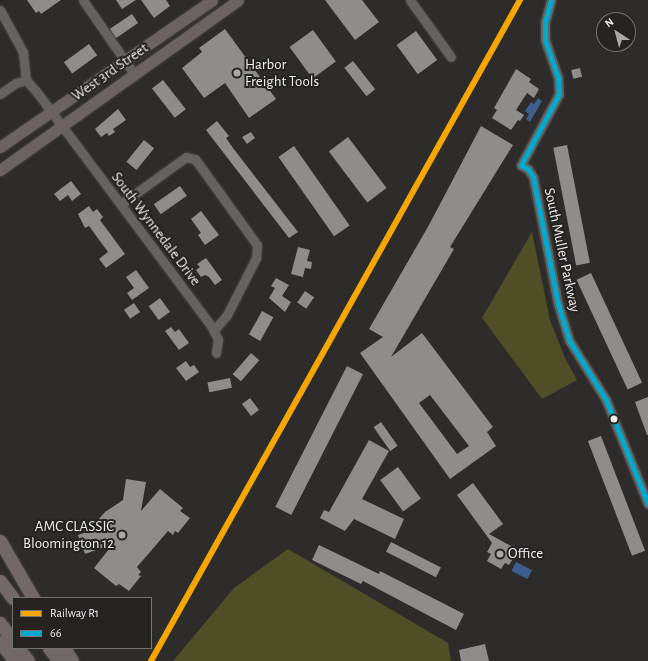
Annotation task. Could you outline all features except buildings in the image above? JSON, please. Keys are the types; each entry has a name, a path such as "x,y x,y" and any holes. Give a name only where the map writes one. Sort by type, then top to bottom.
{"highway":[{"path":"0,541 32,597"},
{"path":"0,580 12,597"},
{"path":"0,623 12,639"},
{"path":"0,642 15,661"},
{"path":"19,649 28,661"},
{"path":"50,649 59,661"},
{"path":"65,649 72,661"}],"main road":[{"name":"West 3rd Street","path":"0,147 126,62 212,0"},
{"name":"West 3rd Street","path":"0,170 238,0"}],"street":[{"path":"83,0 134,74"},
{"path":"410,0 451,57"},
{"name":"South Muller Parkway","path":"551,0 546,15 545,40 558,77 559,94 521,165 528,169 533,177 558,304 569,340 606,400 648,504"},
{"path":"0,10 24,52 26,80 16,83 0,94"},
{"name":"South Wynnedale Drive","path":"26,80 121,204 214,330 218,339 216,353"},
{"path":"121,204 186,157 195,159 256,245 256,258 223,322 214,330"}],"shaded area":[{"path":"532,232 550,320 565,358 577,380 542,399 482,318"},
{"path":"288,549 448,643 451,661 173,661 234,588"}],"water":[{"path":"538,98 542,101 530,122 526,119 529,114 525,111 531,102 534,104"},
{"path":"516,562 532,570 527,579 511,571"}],"rail line":[{"name":"R1","path":"151,661 520,0"}],"transit line":[{"name":"66","path":"551,0 545,22 545,40 558,77 559,94 521,165 528,169 533,177 558,304 569,340 606,400 648,504"}],"place":[{"name":"Harbor Freight Tools","path":"237,73"},
{"name":"AMC CLASSIC Bloomington 12","path":"122,535"},
{"name":"Office","path":"500,554"}]}
